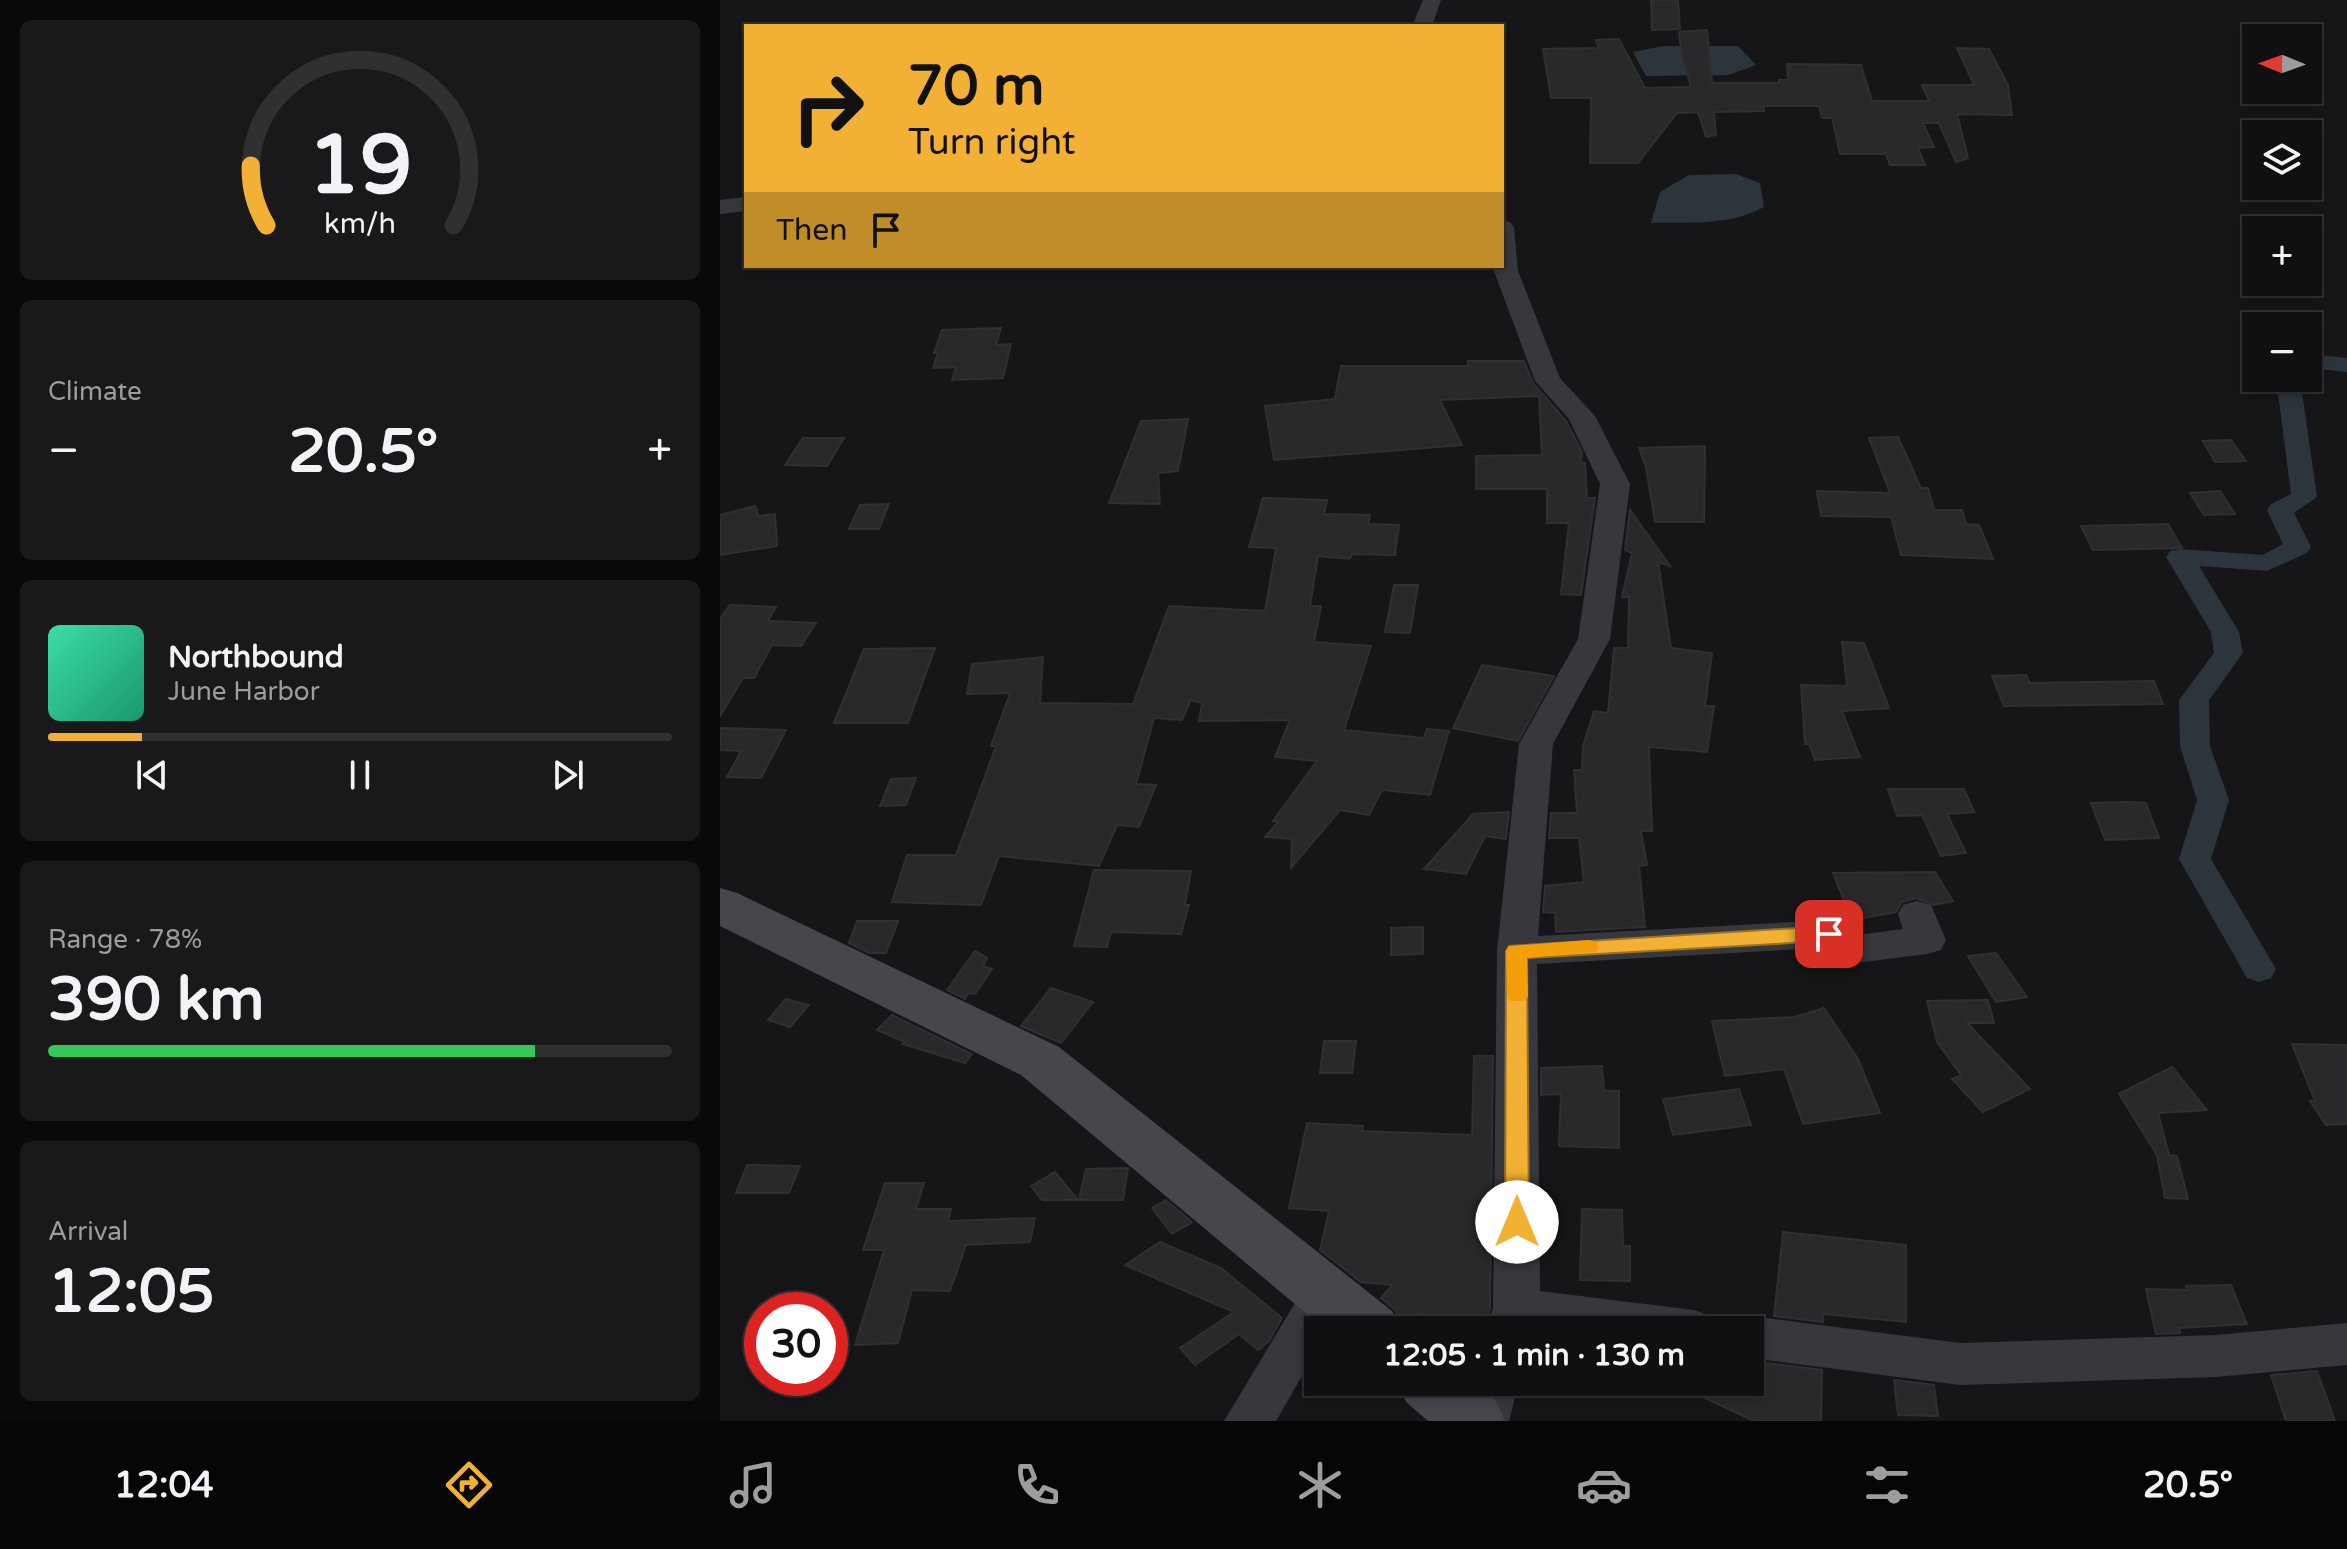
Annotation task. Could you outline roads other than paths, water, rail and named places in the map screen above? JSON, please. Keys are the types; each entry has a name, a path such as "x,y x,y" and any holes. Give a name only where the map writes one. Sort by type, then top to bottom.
{"main road":[{"path":"720,905 1040,1061 1354,1316"},
{"path":"1444,1396 1473,1421"}],"street":[{"path":"1423,24 1432,0"},
{"path":"720,207 744,204"},
{"path":"1504,249 1506,271 1548,381 1581,416 1615,484 1594,639 1536,744 1517,951 1513,1316"},
{"path":"1517,951 1829,934 1840,951 1927,940 1917,914"},
{"path":"1249,1421 1326,1292"},
{"path":"1764,1339 1960,1364 2216,1356 2347,1344"},
{"path":"1484,1421 1491,1396"}],"waterway":[{"path":"2322,362 2347,365"},
{"path":"2259,969 2195,859 2213,800 2195,746 2194,700 2229,653 2225,632 2180,557 2267,563 2298,547 2280,510 2304,497 2290,392"}]}
